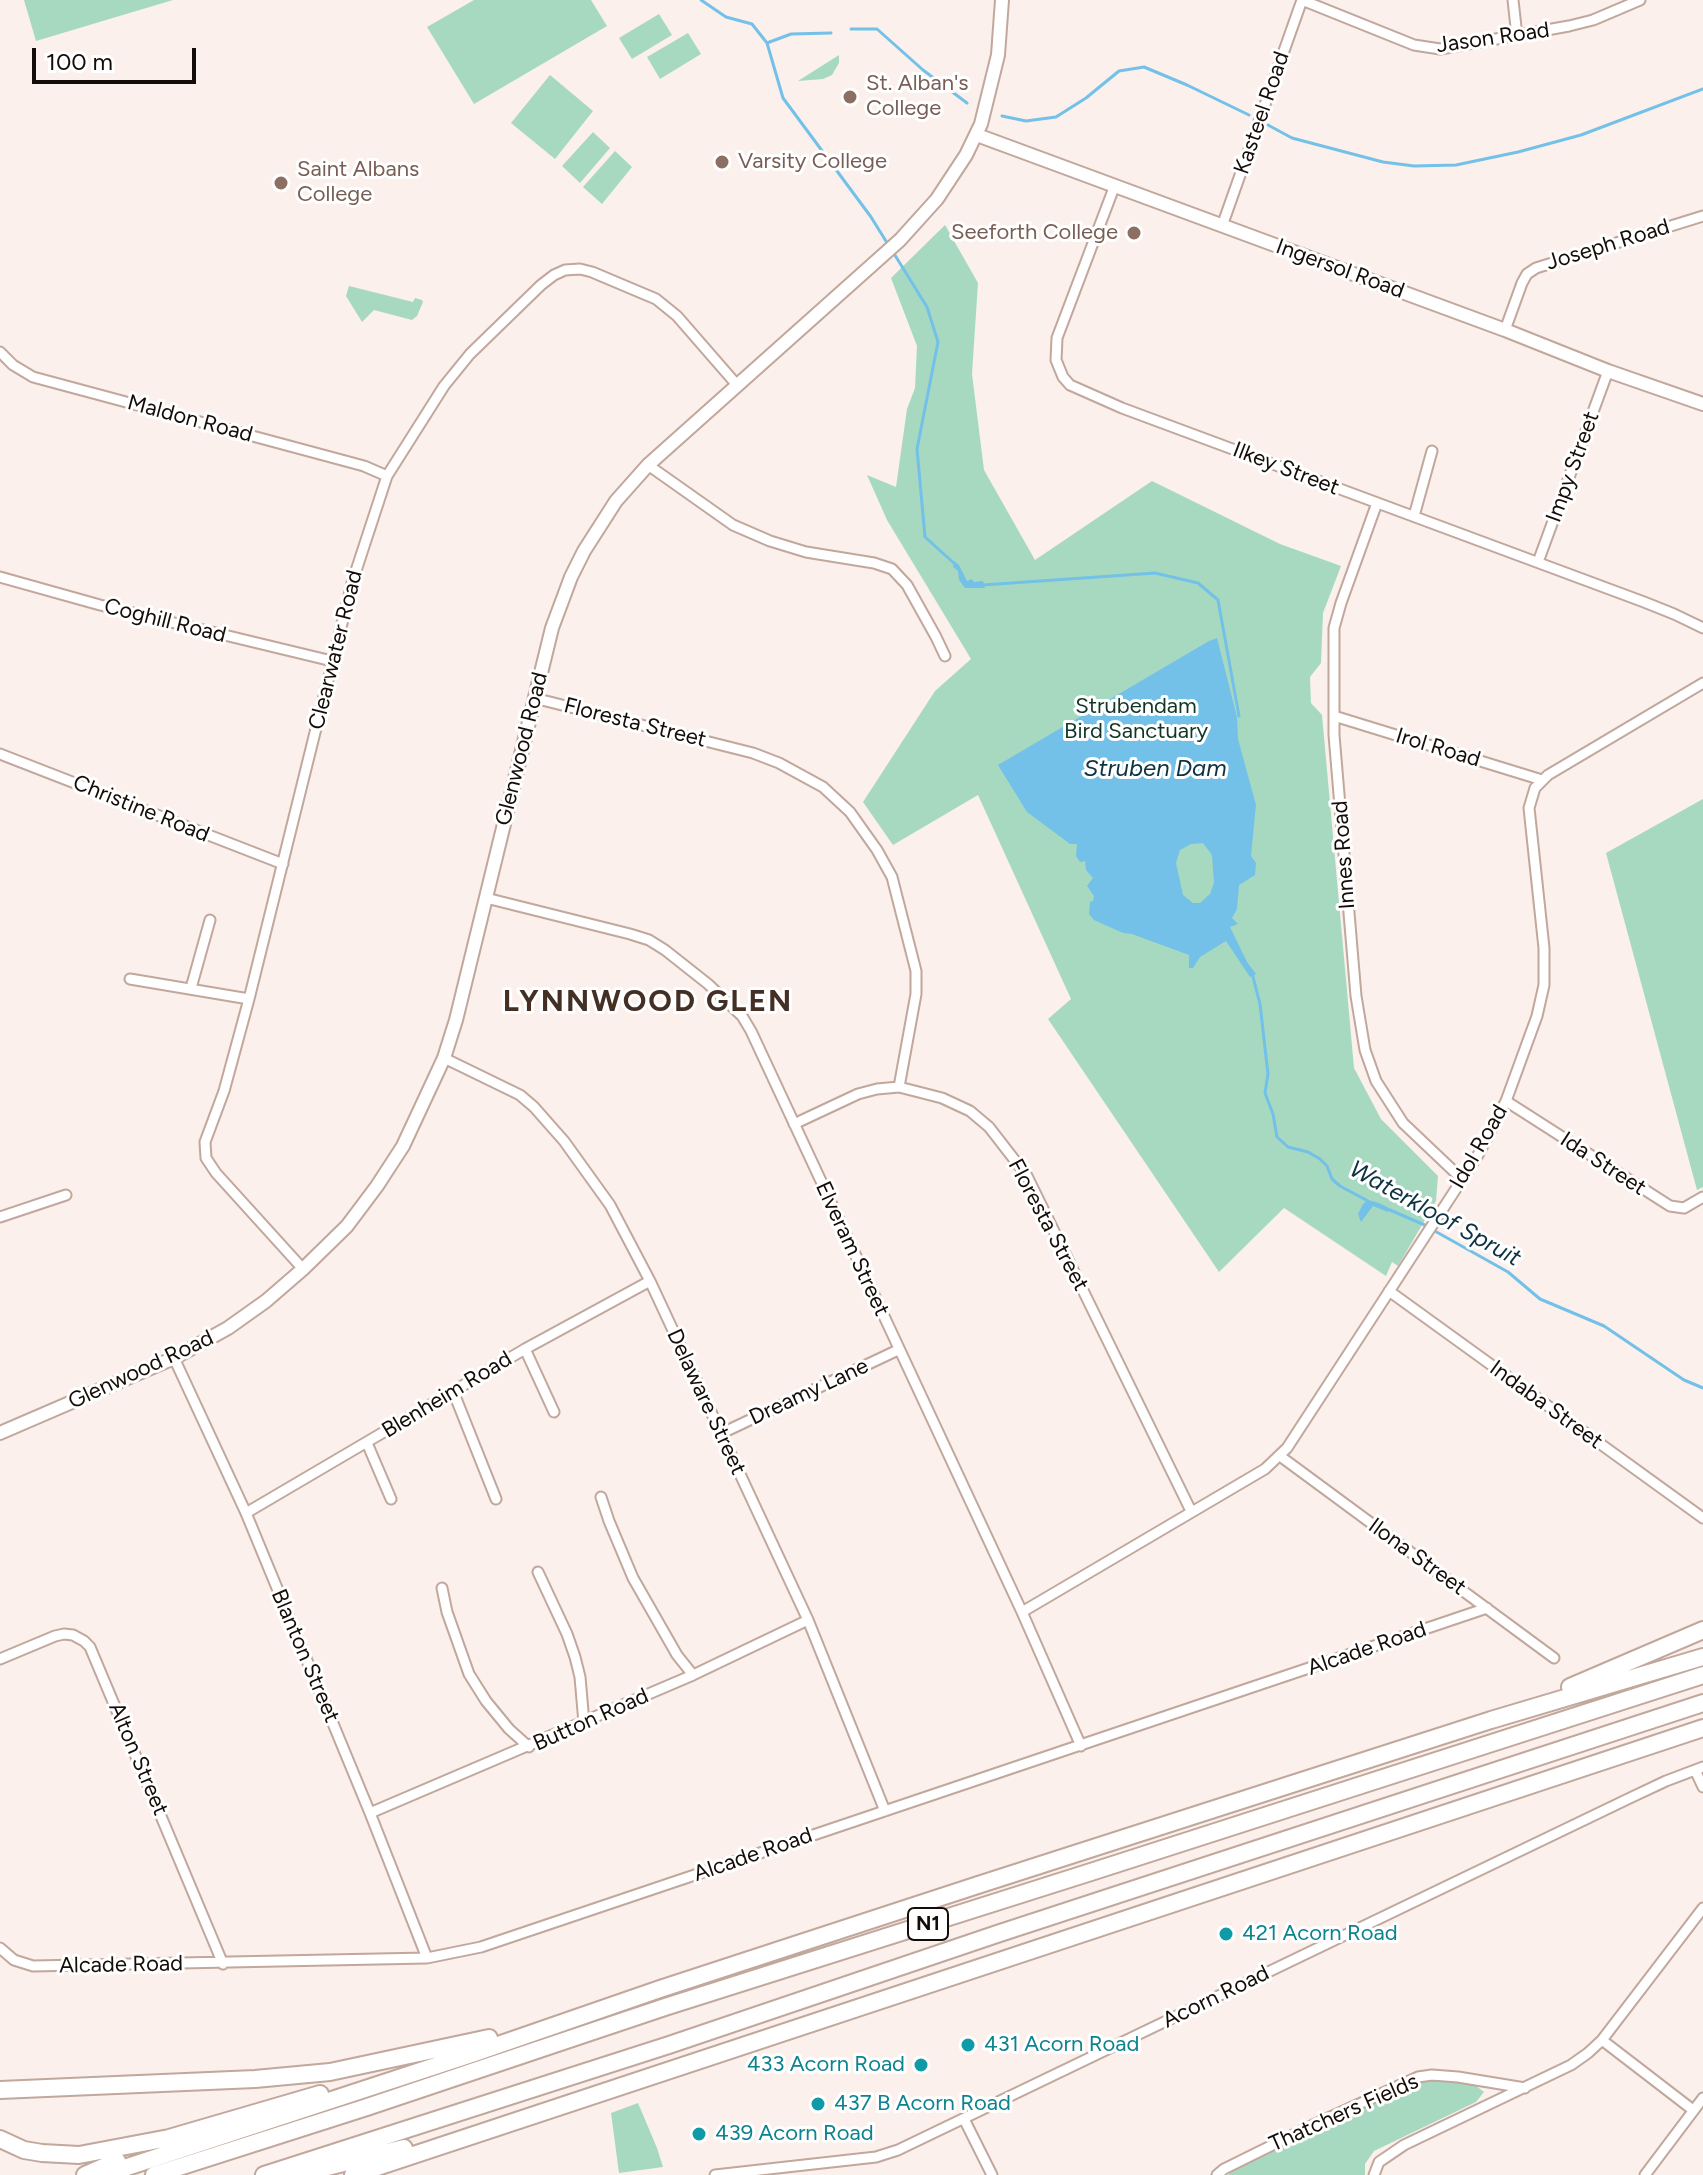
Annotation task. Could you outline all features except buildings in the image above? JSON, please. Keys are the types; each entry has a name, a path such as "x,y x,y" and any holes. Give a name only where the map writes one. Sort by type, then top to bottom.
{"highway":[{"path":"1491,1720 1703,1630"},
{"path":"109,2175 660,1989 1491,1720 1703,1657"},
{"name":"N1","path":"154,2175 665,2007 1703,1675"},
{"name":"N1","path":"264,2175 669,2045 1703,1703"},
{"path":"353,2175 1703,1728"},
{"path":"1651,1745 1703,1738"},
{"path":"0,2090 255,2079 330,2072 475,2042 660,1989"},
{"path":"0,2139 24,2150 79,2155 169,2138 280,2104 472,2054"},
{"path":"295,2175 534,2116"},
{"path":"85,2175 169,2138"}],"street":[{"name":"Glenwood Road","path":"0,1433 174,1358 228,1328 266,1301 347,1226 387,1171 403,1146 444,1058 558,607 589,541 616,501 648,465 883,256 953,178 977,135 998,55 1002,0"},
{"name":"Jason Road","path":"1302,0 1421,47 1440,49 1593,20 1640,0"},
{"name":"Kasteel Road","path":"1222,226 1302,0"},
{"path":"1513,0 1517,36"},
{"name":"Ingersol Road","path":"977,135 1703,404"},
{"name":"Ilkey Street","path":"1115,185 1057,338 1056,360 1066,381 1073,387 1674,614 1703,628"},
{"name":"Joseph Road","path":"1505,330 1522,283 1527,274 1536,268 1703,216"},
{"name":"Clearwater Road","path":"303,1269 216,1173 206,1158 205,1148 249,999 354,574 387,476 444,386 470,354 541,285 562,271 576,269 592,272 656,299 677,316 737,385"},
{"name":"Maldon Road","path":"0,352 28,376 364,466 387,476"},
{"name":"Impy Street","path":"1538,562 1608,371"},
{"path":"1414,516 1432,451"},
{"path":"648,465 720,516 755,535 785,547 874,563 895,571 907,585 945,656"},
{"name":"Innes Road","path":"1377,503 1335,621 1334,716 1353,971 1365,1050 1376,1081 1398,1116 1462,1179"},
{"name":"Coghill Road","path":"0,577 100,605 332,661"},
{"path":"1542,780 1703,683"},
{"name":"Floresta Street","path":"534,698 753,753 823,787 857,820 889,869 914,962 917,989 899,1087 963,1107 989,1127 1027,1176 1191,1511"},
{"name":"Irol Road","path":"1334,716 1542,780"},
{"name":"Christine Road","path":"0,754 283,864"},
{"name":"Idol Road","path":"1022,1612 1257,1474 1280,1456 1489,1137 1506,1101 1537,1016 1544,985 1545,959 1529,808 1533,792 1542,780"},
{"name":"Elveram Street","path":"486,898 635,935 665,950 725,998 742,1016 1022,1612 1081,1746"},
{"path":"191,988 210,920"},
{"path":"130,979 249,999"},
{"name":"Delaware Street","path":"444,1058 520,1095 534,1107 564,1141 602,1194 650,1281 808,1620 885,1811"},
{"path":"794,1124 858,1094 899,1087"},
{"name":"Ida Street","path":"1506,1101 1670,1206 1684,1208 1703,1197"},
{"path":"0,1217 66,1195"},
{"name":"Blenheim Road","path":"246,1513 525,1349 650,1281"},
{"name":"Indaba Street","path":"1389,1291 1703,1518"},
{"path":"525,1349 554,1412"},
{"name":"Dreamy Lane","path":"720,1434 898,1350"},
{"name":"Blanton Street","path":"174,1358 246,1513 427,1958"},
{"path":"453,1391 496,1499"},
{"path":"367,1443 391,1499"},
{"name":"Ilona Street","path":"1280,1456 1554,1658"},
{"path":"601,1497 633,1578 677,1655 693,1675"},
{"path":"538,1572 575,1657 584,1723"},
{"path":"442,1588 447,1612 469,1674 509,1729 529,1747"},
{"name":"Alcade Road","path":"0,1948 14,1960 33,1966 427,1958 481,1947 1487,1608"},
{"name":"Button Road","path":"370,1813 693,1675 808,1620"},
{"name":"Alton Street","path":"0,1659 64,1634 73,1635 90,1647 223,1964"},
{"path":"1699,1768 1703,1787"},
{"name":"Acorn Road","path":"715,2175 769,2172 883,2156 1632,1797 1699,1768"},
{"path":"1374,2175 1379,2162 1404,2145 1571,2065 1602,2040 1703,1908"},
{"path":"1602,2040 1693,2110"},
{"name":"Thatchers Fields","path":"1217,2175 1299,2132 1418,2077 1443,2075 1525,2088"},
{"path":"1645,2175 1703,2098"},
{"path":"964,2119 992,2175"}],"green space":[{"path":"24,0 173,0 36,41"},
{"path":"474,0 591,0 607,26 474,104 427,27"},
{"path":"659,14 672,35 632,59 619,38"},
{"path":"688,33 701,54 660,79 647,57"},
{"path":"839,55 839,63 832,75 798,81"},
{"path":"550,75 593,111 555,159 511,123"},
{"path":"593,132 610,148 580,183 562,166"},
{"path":"615,151 632,167 602,204 583,187"},
{"name":"Strubendam Bird Sanctuary","path":"945,225 978,283 972,374 984,470 1035,560 1152,481 1280,544 1341,566 1323,613 1321,663 1310,677 1311,703 1322,715 1354,1068 1381,1119 1438,1176 1436,1201 1398,1266 1392,1262 1386,1276 1284,1208 1219,1272 1048,1019 1071,999 978,795 893,845 863,802 935,691 971,659 887,520 867,475 896,487 907,409 915,388 917,346 891,278"},
{"path":"349,286 423,302 412,320 374,310 362,322 346,296"},
{"path":"1703,799 1703,1187 1697,1190 1606,853"},
{"path":"1427,2079 1471,2082 1484,2092 1476,2102 1374,2151 1365,2164 1365,2175 1228,2175 1372,2102"},
{"path":"638,2103 663,2167 619,2173 611,2113"}],"water":[{"path":"954,561 967,581 983,581 985,588 965,588 953,567"},
{"name":"Struben Dam","path":"1217,638 1237,717 1238,739 1256,805 1251,856 1256,863 1255,875 1239,885 1237,909 1232,918 1238,924 1230,927 1256,974 1250,977 1226,941 1200,957 1193,968 1189,968 1189,955 1094,920 1089,914 1094,896 1087,886 1093,878 1086,870 1085,861 1080,862 1076,856 1077,844 1070,844 1027,812 998,765","holes":["1203,843 1212,855 1214,883 1210,894 1200,903 1193,903 1183,895 1176,863 1180,850 1191,844"]},
{"path":"1368,1200 1391,1209 1388,1212 1373,1206 1361,1222 1358,1214"}],"waterway":[{"name":"Waterkloof Spruit","path":"701,0 726,17 752,24 767,43 783,98 889,246"},
{"path":"851,29 877,29 923,70 967,103"},
{"path":"767,43 791,34 831,33"},
{"path":"1002,116 1026,121 1056,117 1119,71 1144,67 1249,115"},
{"path":"1268,125 1292,138 1383,162 1414,166 1456,165 1581,135 1703,89"},
{"name":"Waterkloof Spruit","path":"893,252 927,307 938,342 917,449 925,537 956,565"},
{"name":"Waterkloof Spruit","path":"983,585 1155,573 1198,583 1218,600 1239,716"},
{"name":"Waterkloof Spruit","path":"1252,973 1260,1004 1268,1074 1265,1093 1277,1137 1288,1147 1320,1159 1327,1166 1332,1179 1368,1201"},
{"name":"Waterkloof Spruit","path":"1390,1210 1427,1226"},
{"name":"Waterkloof Spruit","path":"1433,1230 1508,1272 1540,1299 1604,1326 1684,1380 1703,1388"}],"place":[{"name":"St. Alban's College","path":"850,97"},
{"name":"Varsity College","path":"722,162"},
{"name":"Saint Albans College","path":"281,183"},
{"name":"Seeforth College","path":"1134,233"},
{"name":"421 Acorn Road","path":"1226,1934"},
{"name":"431 Acorn Road","path":"968,2045"},
{"name":"433 Acorn Road","path":"921,2065"},
{"name":"437 B Acorn Road","path":"818,2104"},
{"name":"439 Acorn Road","path":"699,2134"}],"district":[{"name":"LYNNWOOD GLEN","path":"648,1002"}]}
